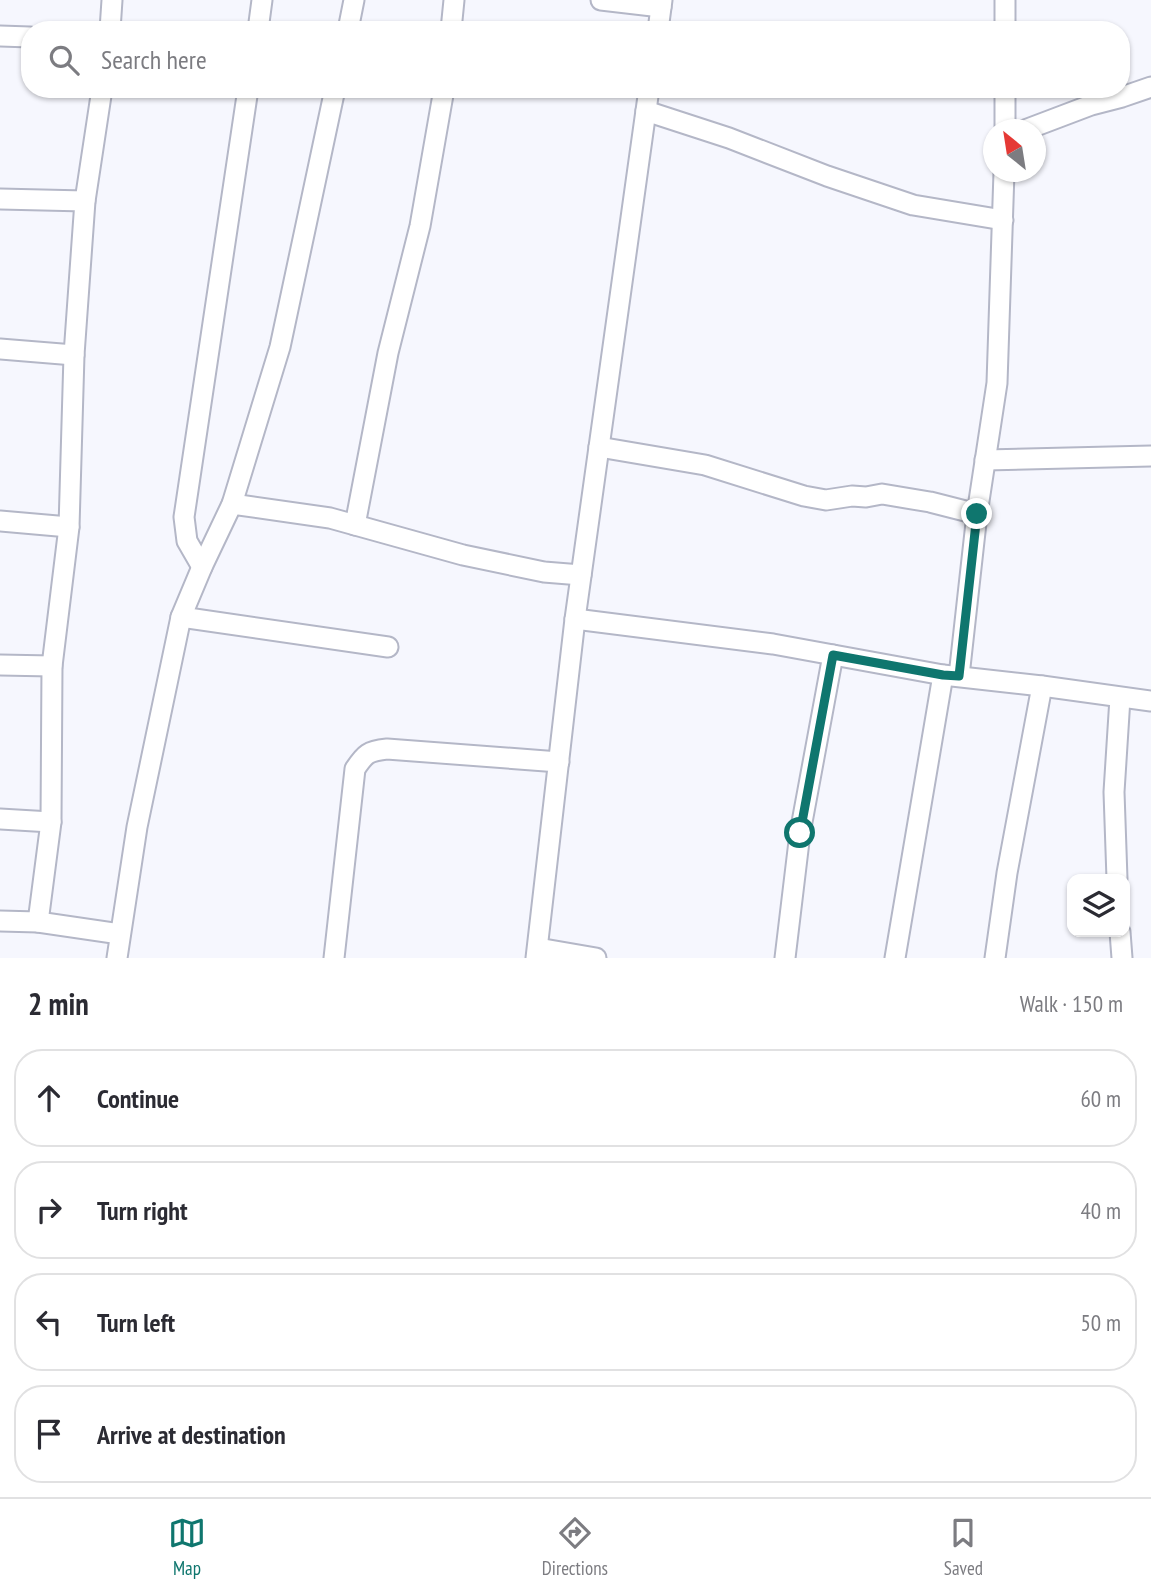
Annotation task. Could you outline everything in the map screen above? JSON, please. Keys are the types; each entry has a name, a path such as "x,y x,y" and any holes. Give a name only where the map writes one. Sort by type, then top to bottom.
{"street":[{"path":"110,21 111,0"},
{"path":"259,21 262,0"},
{"path":"350,21 354,0"},
{"path":"452,21 454,0"},
{"path":"601,0 661,3 659,21"},
{"path":"1005,21 1006,0"},
{"path":"0,36 21,37"},
{"path":"1130,94 1151,87"},
{"path":"38,922 51,822 52,666 69,527 74,355 85,201 101,98"},
{"path":"202,567 187,541 184,517 247,98"},
{"path":"117,958 136,827 181,617 232,504 280,347 333,98"},
{"path":"355,525 388,354 420,226 442,98"},
{"path":"596,958 537,953 575,619 648,98"},
{"path":"1005,98 1005,119"},
{"path":"1046,122 1118,98"},
{"path":"646,111 913,205 1003,220"},
{"path":"895,958 951,675 998,383 1004,182"},
{"path":"0,199 85,201"},
{"path":"0,349 74,355"},
{"path":"599,447 705,465 804,496 826,500 882,494 977,514"},
{"path":"985,460 1151,456"},
{"path":"232,504 330,518 463,555 544,572 582,575"},
{"path":"0,521 69,527"},
{"path":"181,617 388,648"},
{"path":"575,619 773,644 951,675 1151,701"},
{"path":"785,958 800,833 833,655"},
{"path":"0,665 52,666"},
{"path":"995,958 1007,873 1042,686"},
{"path":"1117,874 1114,792 1120,698"},
{"path":"334,958 355,769 371,751 387,749 559,762"},
{"path":"0,819 51,822"},
{"path":"0,921 38,922 121,934"},
{"path":"1120,937 1122,958"}],"route":[{"path":"800,833 833,655 959,676 977,514"}]}
